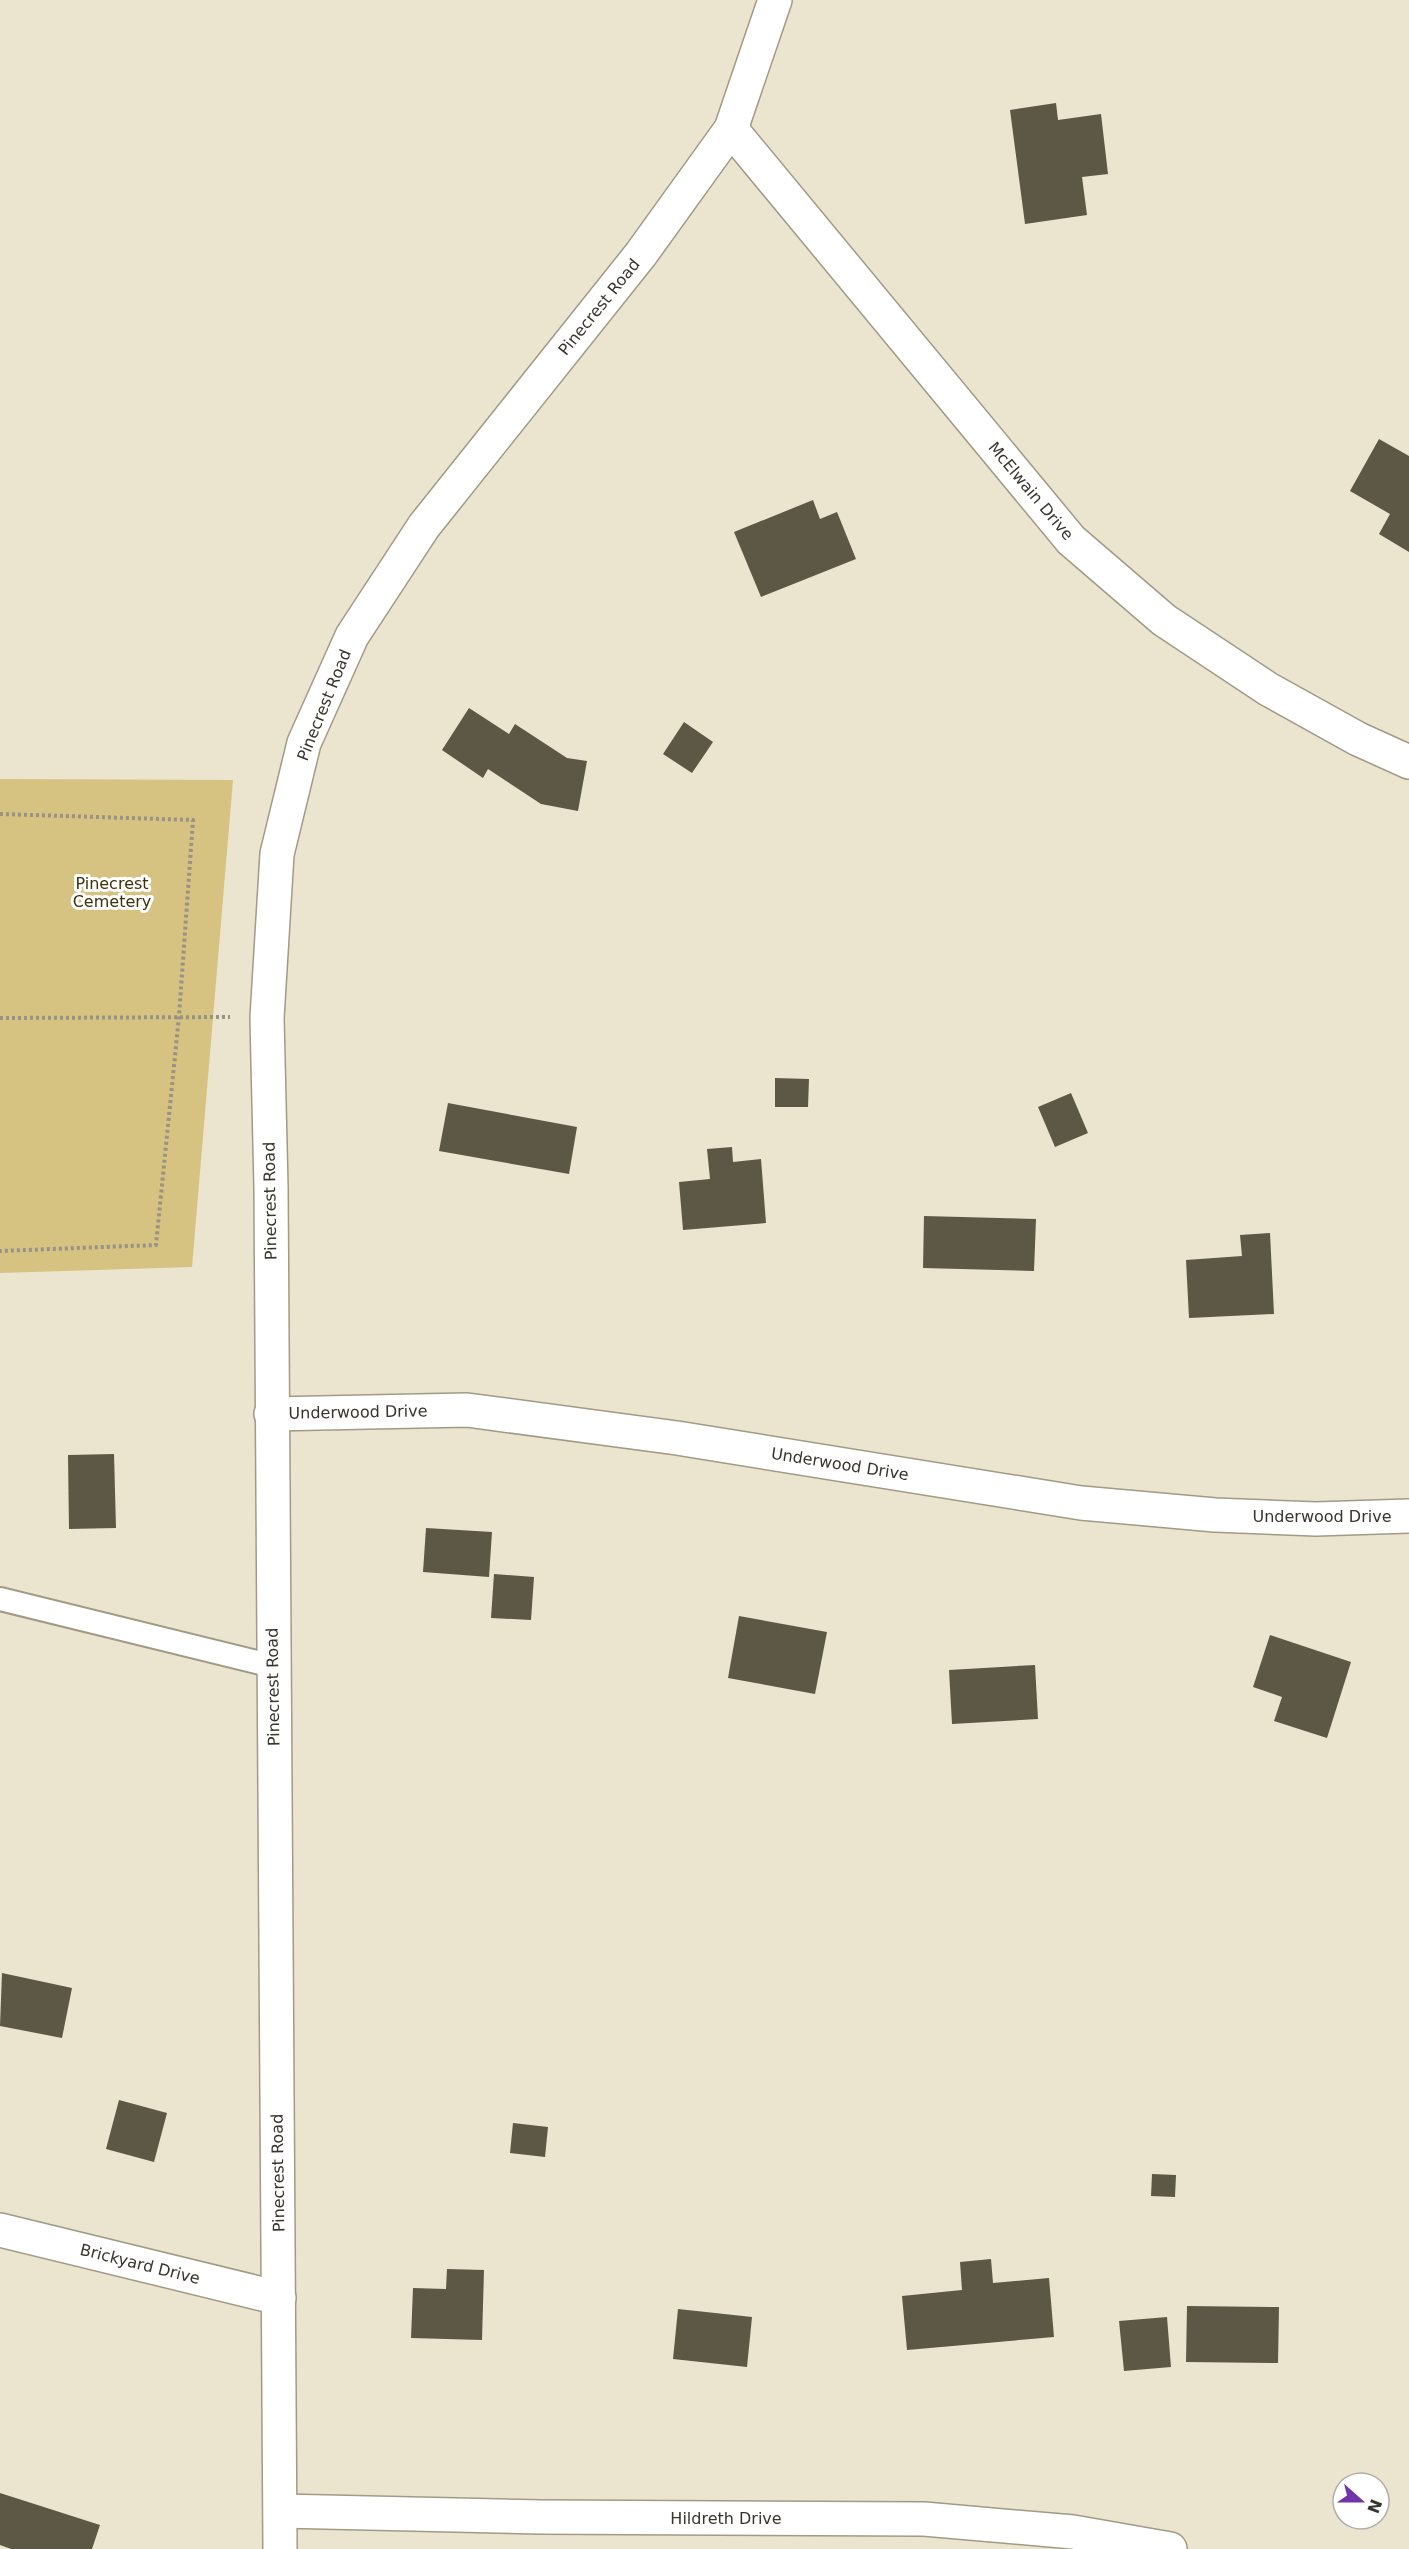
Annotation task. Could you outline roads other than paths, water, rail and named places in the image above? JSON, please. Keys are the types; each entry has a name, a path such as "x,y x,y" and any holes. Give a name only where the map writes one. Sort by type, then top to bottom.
{"street":[{"name":"Pinecrest Road","path":"280,2549 271,1187 267,1018 277,854 304,743 352,636 424,526 641,254 731,129 775,0"},
{"name":"McElwain Drive","path":"731,129 1071,540 1164,620 1268,689 1358,739 1409,762"},
{"name":"Underwood Drive","path":"271,1414 467,1410 666,1436 1081,1503 1215,1515 1316,1519 1409,1516"},
{"name":"Brickyard Drive","path":"0,2230 279,2298"},
{"name":"Hildreth Drive","path":"280,2511 541,2517 924,2519 1073,2532 1170,2549"}],"lane":[{"path":"0,1599 273,1666"}],"park label":[{"name":"Pinecrest Cemetery","path":"112,892"}]}
